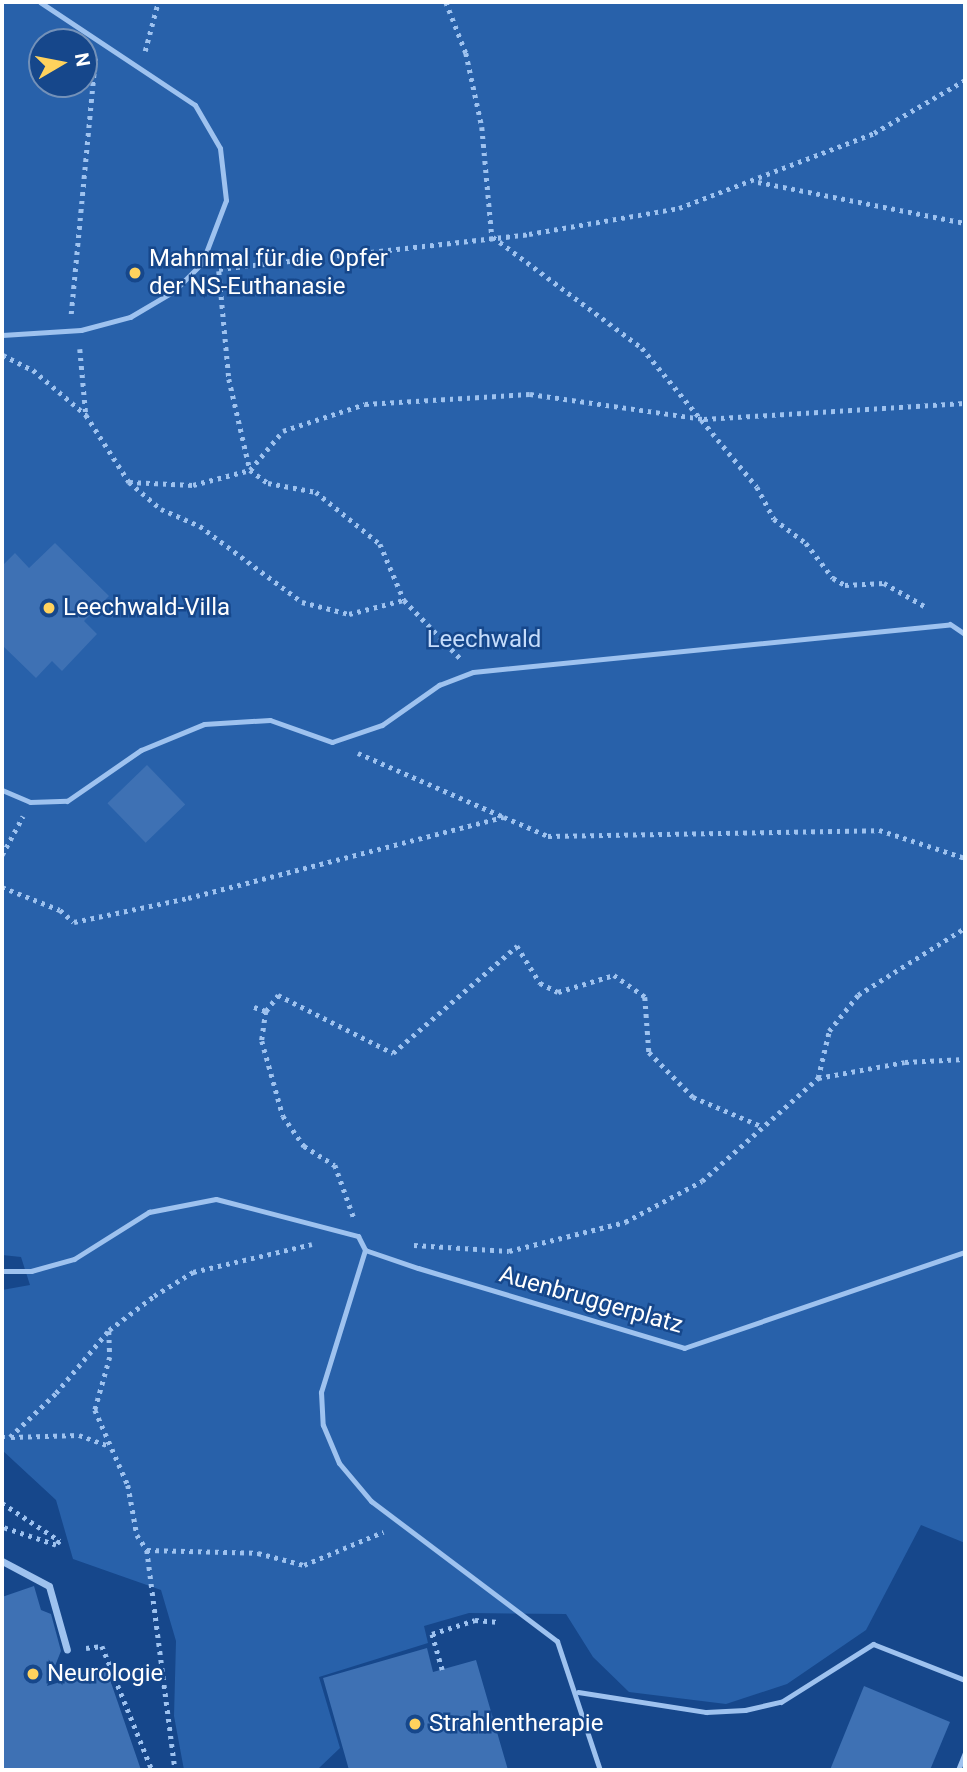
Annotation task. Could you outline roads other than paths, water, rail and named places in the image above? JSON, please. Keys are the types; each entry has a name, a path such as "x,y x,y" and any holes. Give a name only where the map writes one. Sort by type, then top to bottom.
{"street":[{"path":"2,1561 49,1586 67,1650"}],"lane":[{"path":"2,335 81,330 130,317 174,291 202,264 226,200 220,148 195,105 139,63 96,40 40,2"},
{"path":"2,790 30,802 67,801 141,750 204,724 270,720 332,742 382,724 439,685 473,672 950,624 965,634"},
{"path":"2,1271 31,1271 74,1259 149,1212 182,1201 216,1199 358,1236 365,1250 321,1392 323,1425 340,1464 370,1501 541,1624 557,1641 578,1692 600,1770"},
{"name":"Auenbruggerplatz","path":"365,1250 684,1348 965,1252"},
{"path":"578,1692 706,1712 745,1710 790,1698 873,1644 965,1680"},
{"path":"958,1770 965,1752"}],"place":[{"name":"Mahnmal für die Opfer der NS-Euthanasie","path":"135,273"},
{"name":"Leechwald-Villa","path":"49,608"},
{"name":"Neurologie","path":"33,1674"},
{"name":"Strahlentherapie","path":"415,1724"}],"park label":[{"name":"Leechwald","path":"484,640"}]}
